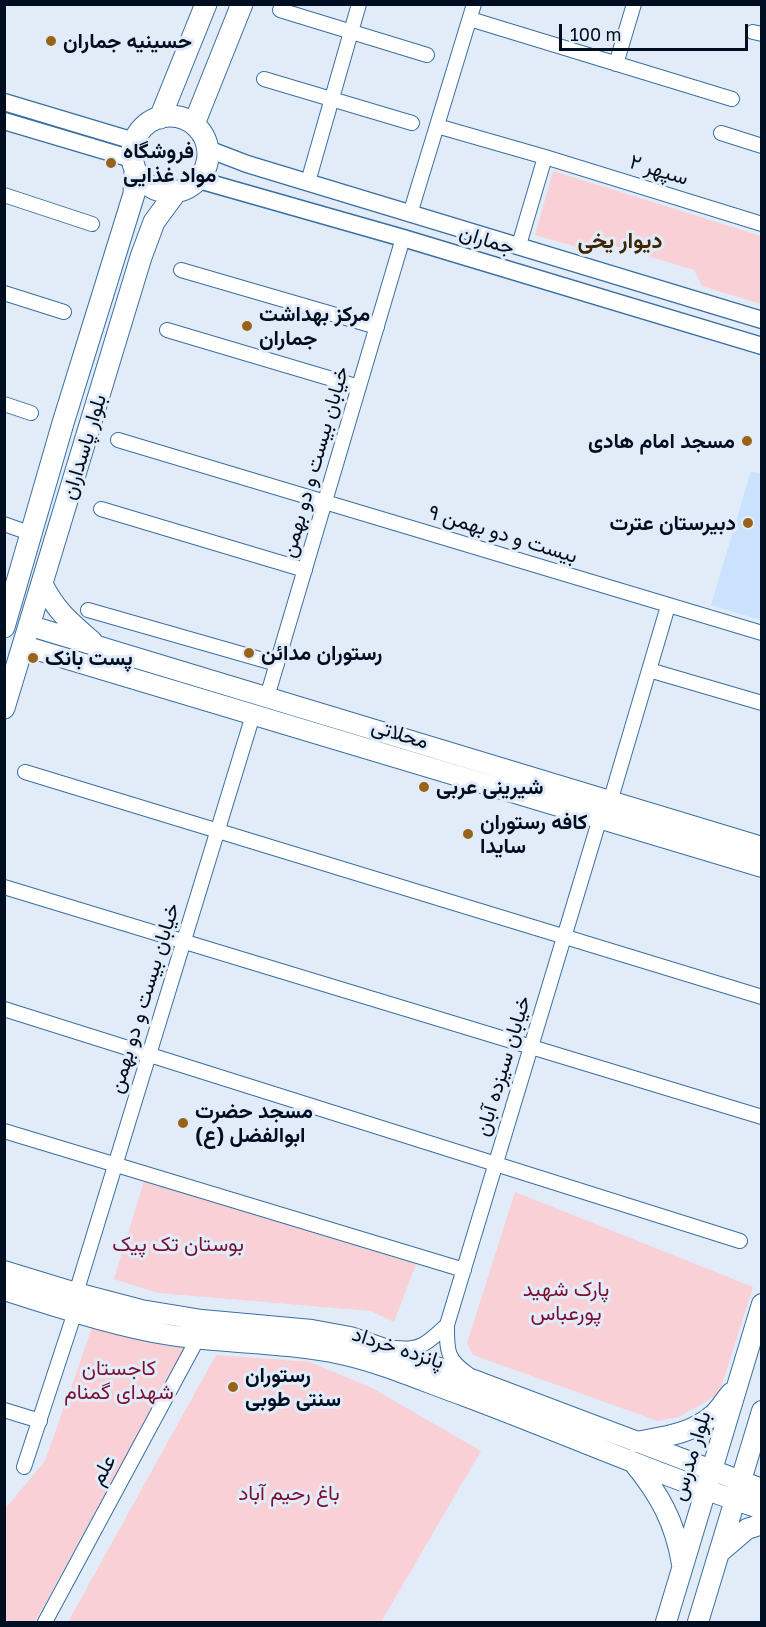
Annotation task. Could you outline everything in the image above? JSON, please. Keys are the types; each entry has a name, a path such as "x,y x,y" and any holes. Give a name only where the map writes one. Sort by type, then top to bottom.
{"main road":[{"path":"160,118 206,4"},
{"path":"194,124 242,4"},
{"path":"176,116 194,124 201,131 208,150 205,171 199,180 184,190 163,192 151,188 141,180 133,156 146,124 160,118 176,116"},
{"name":"بلوار پاسداران","path":"4,708 13,629 32,534 63,423 135,194 133,156"},
{"name":"بلوار پاسداران","path":"13,629 43,585 141,258 154,222 176,192"},
{"path":"43,585 53,606 99,647"},
{"name":"محلاتی","path":"13,629 99,647 267,698 605,810 762,867"},
{"name":"محلاتی","path":"13,629 253,716 605,810 762,847"},
{"name":"پانزده خرداد","path":"4,1271 139,1329 171,1335 288,1346 342,1354 530,1411 737,1491 762,1509"},
{"name":"پانزده خرداد","path":"4,1290 174,1316 312,1330 350,1337 479,1382 530,1411"},
{"name":"بلوار مدرس","path":"666,1623 762,1304"},
{"path":"681,1574 682,1564 677,1537 666,1508 634,1451 696,1427 713,1414 737,1386"},
{"path":"698,1623 762,1411"},
{"path":"755,1433 762,1454"},
{"name":"پانزده خرداد","path":"737,1491 762,1489"},
{"path":"719,1553 747,1529 762,1524"}],"street":[{"path":"308,182 359,4"},
{"path":"403,238 474,4"},
{"path":"616,64 634,4"},
{"path":"280,10 427,55"},
{"path":"470,19 732,99"},
{"path":"264,79 412,123"},
{"path":"4,102 133,156"},
{"path":"4,121 133,156"},
{"name":"سپهر ۲","path":"437,126 762,224"},
{"path":"721,133 762,146"},
{"name":"جماران","path":"208,150 247,164 762,320"},
{"path":"519,245 545,157"},
{"name":"جماران","path":"199,180 403,238 762,346"},
{"path":"4,195 92,224"},
{"name":"خیابان بیست و دو بهمن","path":"267,698 403,238"},
{"path":"181,270 377,327"},
{"path":"4,293 64,312"},
{"path":"167,330 359,387"},
{"path":"4,404 31,413"},
{"name":"بیست و دو بهمن ۹","path":"118,440 762,633"},
{"path":"101,509 305,570"},
{"path":"4,524 32,534"},
{"name":"خیابان سیزده آبان","path":"479,1382 454,1365 447,1346 447,1325 564,935 668,606"},
{"path":"88,610 277,664"},
{"path":"649,669 762,703"},
{"name":"خیابان بیست و دو بهمن","path":"24,1467 40,1421 253,716"},
{"path":"25,772 762,997"},
{"path":"4,887 762,1117"},
{"path":"4,1009 740,1241"},
{"path":"4,1131 464,1270"},
{"path":"383,1348 410,1350 428,1342 447,1325"},
{"name":"علم","path":"45,1623 198,1338"},
{"path":"4,1410 40,1421"}],"shaded area":[{"name":"دبیرستان عترت","path":"751,471 761,474 761,620 711,605"}],"green space":[{"path":"553,171 761,236 761,304 702,286 694,270 608,244 591,251 535,235"},
{"name":"بوستان تک پیک","path":"144,1181 416,1264 394,1322 371,1311 158,1293 114,1279"},
{"name":"پارک شهید پورعباس","path":"515,1192 753,1287 719,1394 679,1417 658,1421 473,1355 467,1343"},
{"name":"کاجستان شهدای گمنام","path":"93,1325 162,1345 185,1348 35,1622 5,1622 5,1509 45,1461"},
{"name":"باغ رحیم آباد","path":"216,1355 310,1362 372,1388 481,1451 381,1622 68,1622"}],"place":[{"name":"حسینیه جماران","path":"51,41"},
{"name":"فروشگاه مواد غذایی","path":"111,163"},
{"name":"مرکز بهداشت جماران","path":"247,326"},
{"name":"مسجد امام هادی","path":"747,441"},
{"name":"دبیرستان عترت","path":"748,523"},
{"name":"رستوران مدائن","path":"249,653"},
{"name":"پست بانک","path":"33,658"},
{"name":"شیرینی عربی","path":"424,787"},
{"name":"کافه رستوران سایدا","path":"468,834"},
{"name":"مسجد حضرت ابوالفضل (ع)","path":"183,1123"},
{"name":"رستوران سنتی طوبی","path":"233,1387"}],"district":[{"name":"دیوار یخی","path":"620,241"}]}
